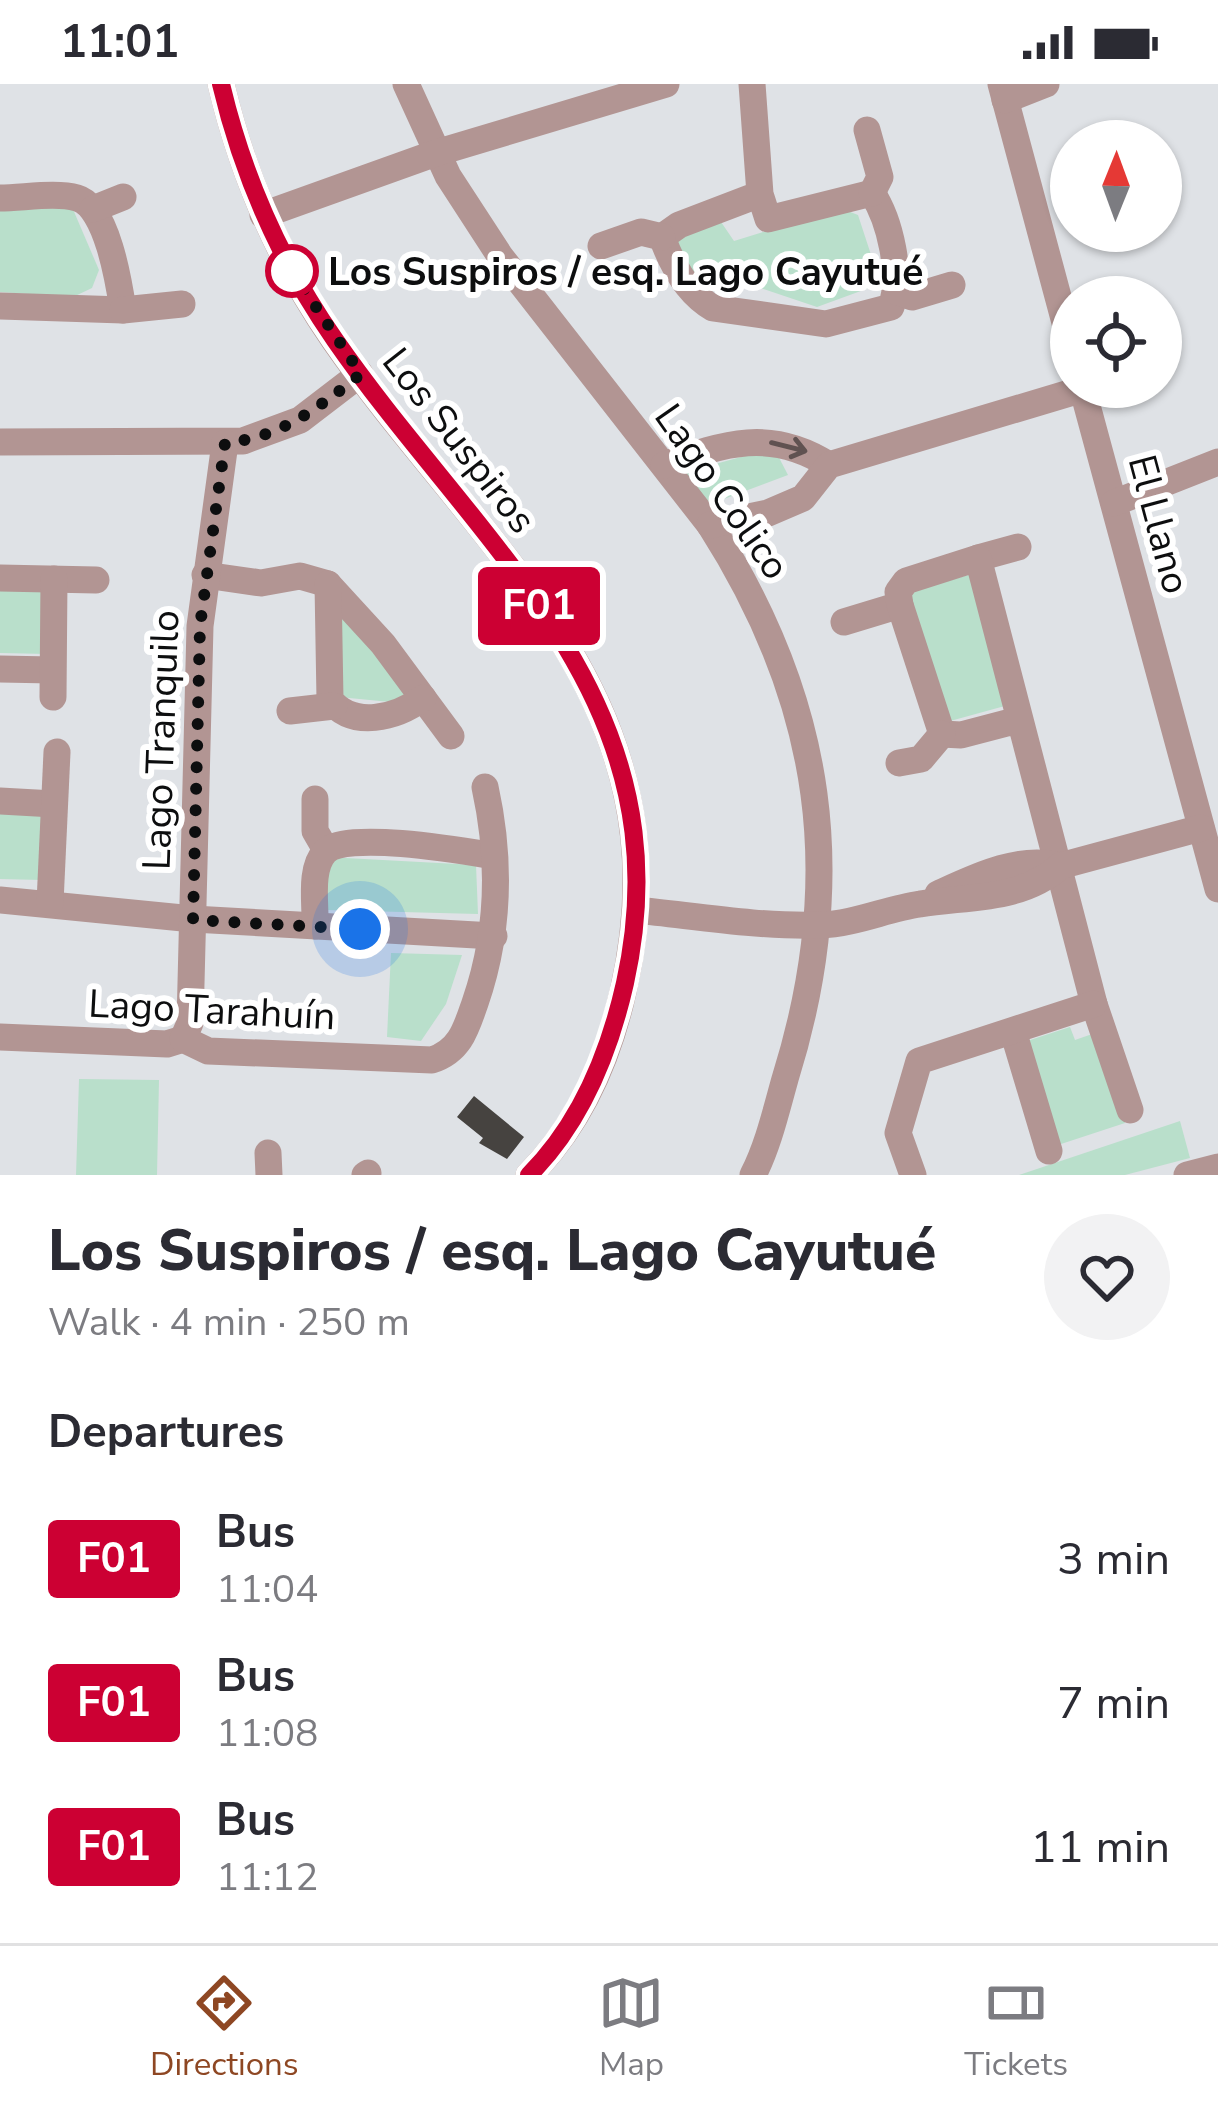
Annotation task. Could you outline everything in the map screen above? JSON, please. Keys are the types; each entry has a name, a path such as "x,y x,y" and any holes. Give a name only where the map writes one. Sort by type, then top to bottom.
{"street":[{"name":"Los Suspiros","path":"221,84 263,215 315,310 549,620 590,685 609,727 628,794 637,859 636,910 620,1006 601,1063 565,1133 529,1175"},
{"name":"Lago Colico","path":"406,84 436,153 500,256 710,525 766,626 798,712 816,812 819,925 799,1036 758,1173"},
{"path":"263,215 436,153 666,84"},
{"path":"752,84 760,194 768,219 872,193 880,177 867,130"},
{"path":"1046,84 1003,92 1052,276"},
{"path":"662,237 670,259 697,298 713,308 826,324 890,307 897,292 881,207 872,193"},
{"path":"601,246 641,232 662,237 679,225 760,194"},
{"path":"93,209 123,197"},
{"path":"0,198 79,198 93,209 118,268 123,310"},
{"path":"897,292 912,297 952,285"},
{"path":"0,306 123,310 182,304"},
{"path":"0,442 225,443 260,437 300,420 361,374"},
{"path":"710,525 768,513 803,498 829,465 1050,398"},
{"name":"El Llano","path":"1088,408 1218,889"},
{"path":"664,465 742,443 779,441 802,447 829,465"},
{"name":"Lago Tranquilo","path":"183,1039 189,1029 205,575 225,443"},
{"path":"1114,503 1218,462"},
{"path":"942,734 898,592 906,581 1018,547"},
{"path":"978,558 1094,1004 1130,1110"},
{"path":"205,575 261,583 300,576 328,584 383,644 451,736"},
{"path":"0,578 96,580"},
{"path":"0,669 52,684 54,579"},
{"path":"328,584 329,700 354,718 385,716 423,698"},
{"path":"844,622 900,605"},
{"path":"290,711 334,706"},
{"path":"942,734 961,735 1018,720"},
{"path":"898,764 922,759 942,734"},
{"path":"50,903 57,752"},
{"path":"0,900 193,920 494,936 498,895 485,787"},
{"path":"314,799 315,831 326,850"},
{"path":"0,801 54,804"},
{"path":"636,910 819,925 850,922 918,904 1018,890 1043,880 1060,866 1202,828"},
{"path":"315,926 316,867 326,850 340,843 427,845 494,856"},
{"name":"Lago Tarahuín","path":"0,1037 167,1044 183,1039 208,1051 443,1056 460,1039 494,936"},
{"path":"913,1175 898,1133 919,1061 1094,1004"},
{"path":"1013,1030 1048,1150"},
{"path":"1187,1175 1218,1167"}],"green space":[{"path":"0,207 72,207 99,270 92,288 73,297 0,292"},
{"path":"840,208 858,215 877,273 869,288 817,307 749,284 705,291 677,251 674,237 719,219 734,241"},
{"path":"774,448 788,475 708,505 682,473"},
{"path":"975,573 1012,704 943,723 906,593"},
{"path":"0,589 49,591 47,654 0,653"},
{"path":"338,612 409,692 390,702 339,697"},
{"path":"0,809 44,810 42,880 0,879"},
{"path":"327,857 476,865 478,914 326,910"},
{"path":"391,953 462,955 446,1004 421,1041 387,1037"},
{"path":"1070,1027 1075,1040 1095,1033 1125,1123 1058,1145 1024,1042"},
{"path":"79,1079 159,1080 157,1175 76,1175"},
{"path":"1180,1121 1190,1158 1125,1175 1019,1175"}],"building":[{"path":"474,1096 524,1137 507,1159 479,1143 483,1138 457,1117"}],"bus line":[{"name":"F01","path":"221,84 248,179 315,310 549,620 597,699 619,756 637,859 627,976 589,1090 565,1133 529,1175"}],"place":[{"name":"Los Suspiros / esq. Lago Cayutué","path":"292,271"}],"route":[{"path":"292,271 361,374 300,420 260,437 225,443 200,626 193,920 360,929"}]}
